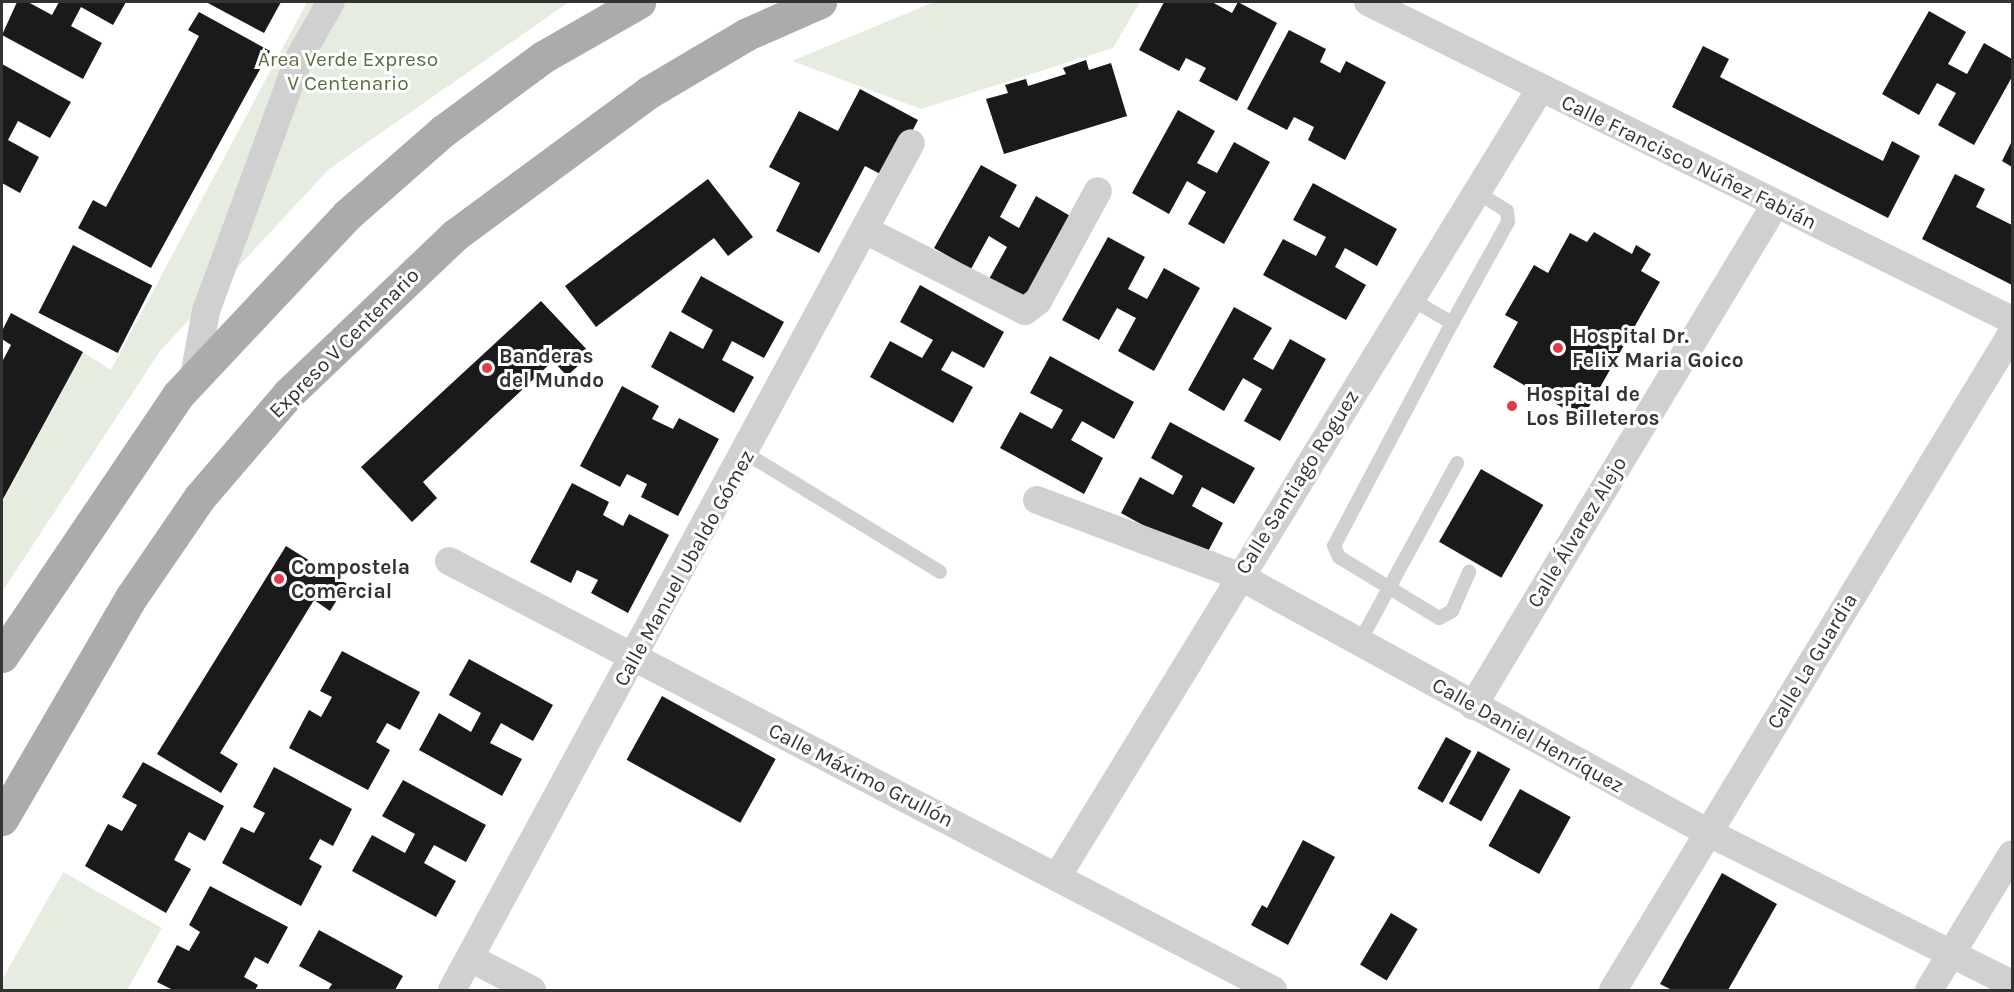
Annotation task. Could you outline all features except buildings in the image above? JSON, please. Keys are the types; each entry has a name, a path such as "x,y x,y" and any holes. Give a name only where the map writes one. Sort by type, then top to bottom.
{"main road":[{"path":"2,656 29,609 194,376 347,214 443,131 543,57 639,2"},
{"name":"Expreso V Centenario","path":"2,819 132,596 199,498 288,394 455,234 649,92 747,34 820,2"}],"street":[{"path":"194,376 206,310 299,58 331,2"},
{"name":"Calle Francisco Núñez Fabián","path":"1368,2 1540,89 2013,320"},
{"name":"Calle Santiago Roguez","path":"1057,877 1239,576 1540,89"},
{"name":"Calle Manuel Ubaldo Gómez","path":"452,990 747,454 911,143"},
{"path":"865,230 1025,311 1038,301 1098,191"},
{"name":"Calle Álvarez Alejo","path":"1473,706 1776,205"},
{"name":"Calle La Guardia","path":"1612,990 2013,333"},
{"name":"Calle Daniel Henríquez","path":"1037,500 1239,576 1707,832 1954,951 2013,984"},
{"name":"Calle Máximo Grullón","path":"449,561 1273,990"},
{"path":"1929,990 2013,854"},
{"path":"470,958 532,990"}],"lane":[{"path":"1470,572 1452,611 1439,618 1340,557 1334,546 1508,222 1507,211 1476,192"},
{"path":"1411,299 1452,323"},
{"path":"747,454 940,572"},
{"path":"1359,643 1457,463"}],"green space":[{"name":"Area Verde Expreso V Centenario","path":"307,2 569,2 329,169 160,351 2,592 2,503 83,352 111,370"},
{"path":"934,2 1140,2 1113,48 921,109 792,61"},
{"path":"63,872 162,928 127,990 2,990 2,980"}],"place":[{"name":"Hospital Dr. Felix Maria Goico","path":"1558,348"},
{"name":"Banderas del Mundo","path":"487,368"},
{"name":"Hospital de Los Billeteros","path":"1512,406"},
{"name":"Compostela Comercial","path":"279,579"}]}
